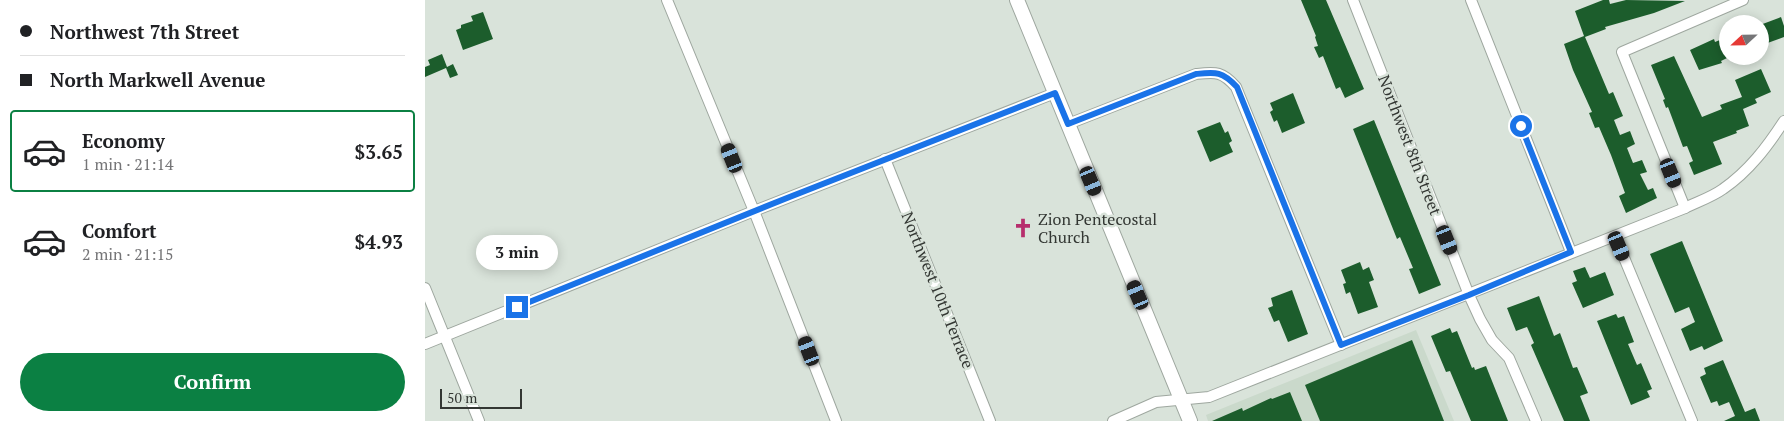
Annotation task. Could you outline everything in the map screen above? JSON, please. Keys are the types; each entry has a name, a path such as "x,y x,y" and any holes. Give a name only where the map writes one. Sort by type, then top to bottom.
{"main road":[{"path":"1017,0 1190,421"}],"street":[{"path":"667,0 754,211 836,421"},
{"name":"Northwest 8th Street","path":"1353,0 1469,295 1492,340 1509,358 1536,421"},
{"path":"1471,0 1571,252"},
{"path":"1685,208 1621,52 1743,0"},
{"path":"1068,124 1196,74 1215,72 1227,77 1237,87 1341,345"},
{"path":"425,344 754,211 1055,93"},
{"path":"1113,421 1156,402 1209,398 1685,208 1722,190 1749,168 1768,146 1784,120"},
{"name":"Northwest 10th Terrace","path":"885,159 990,421"},
{"path":"1615,236 1692,421"},
{"path":"425,288 479,421"}],"shaded area":[{"path":"1416,330 1454,421 1208,421 1206,415"}],"building":[{"path":"1301,0 1326,0 1364,89 1345,98 1340,87 1336,89 1323,56 1319,58 1314,47 1318,46 1316,36"},
{"path":"1603,0 1609,0 1610,4 1626,0 1685,1 1654,13 1605,27 1606,29 1585,37 1609,94 1613,92 1623,116 1614,120 1620,135 1630,131 1635,144 1627,148 1633,163 1642,160 1647,172 1640,174 1648,190 1653,188 1657,198 1626,213 1619,196 1625,193 1599,127 1595,128 1589,113 1592,112 1573,70 1564,44 1584,36 1575,11"},
{"path":"483,12 493,39 463,50 456,30 461,28 461,25 473,21 471,16"},
{"path":"1781,17 1784,26 1784,37 1769,42 1769,22"},
{"path":"1714,39 1715,42 1719,40 1719,64 1699,70 1690,50"},
{"path":"442,54 447,67 453,64 458,75 450,78 446,68 425,77 425,67 430,65 428,60"},
{"path":"1674,56 1702,117 1722,109 1720,105 1742,97 1735,80 1761,69 1771,92 1755,99 1757,103 1743,109 1749,126 1736,131 1737,133 1713,142 1722,164 1694,175 1689,163 1693,161 1687,146 1683,147 1668,107 1666,108 1663,100 1665,99 1651,65"},
{"path":"1293,93 1305,123 1282,133 1277,120 1274,122 1270,112 1273,110 1270,103"},
{"path":"1374,120 1441,285 1419,294 1409,269 1413,268 1400,237 1397,239 1353,129"},
{"path":"1220,122 1225,133 1228,131 1232,141 1229,143 1233,152 1210,162 1197,131"},
{"path":"1682,241 1723,341 1704,350 1702,346 1690,351 1681,329 1695,322 1689,307 1675,313 1650,254"},
{"path":"1360,262 1363,270 1369,267 1374,280 1369,282 1378,307 1358,314 1350,292 1346,294 1343,284 1346,283 1341,270"},
{"path":"1585,267 1590,278 1605,272 1614,295 1583,308 1572,283 1577,281 1573,271"},
{"path":"1292,290 1308,334 1288,342 1279,320 1274,322 1268,308 1273,306 1271,298"},
{"path":"1539,296 1554,336 1560,333 1573,368 1577,367 1588,393 1580,396 1590,421 1564,421 1531,345 1534,343 1527,327 1516,331 1507,308"},
{"path":"1616,314 1618,318 1624,316 1634,342 1628,344 1637,365 1641,363 1652,389 1647,391 1650,397 1631,405 1597,321"},
{"path":"1450,328 1452,333 1457,331 1472,368 1474,367 1475,370 1486,366 1508,421 1471,421 1450,371 1446,372 1431,336"},
{"path":"1412,340 1444,421 1320,421 1305,385"},
{"path":"1723,360 1745,412 1755,408 1760,421 1724,421 1735,416 1729,402 1719,406 1717,401 1711,403 1700,377 1706,374 1704,368"},
{"path":"1290,392 1302,421 1212,421 1242,408 1243,411 1271,398"}],"place":[{"name":"Zion Pentecostal Church","path":"1023,228"}],"route":[{"path":"517,307 885,159 1055,93 1068,124 1196,74 1215,72 1227,77 1237,87 1341,345 1469,295 1571,252 1521,126"}]}
